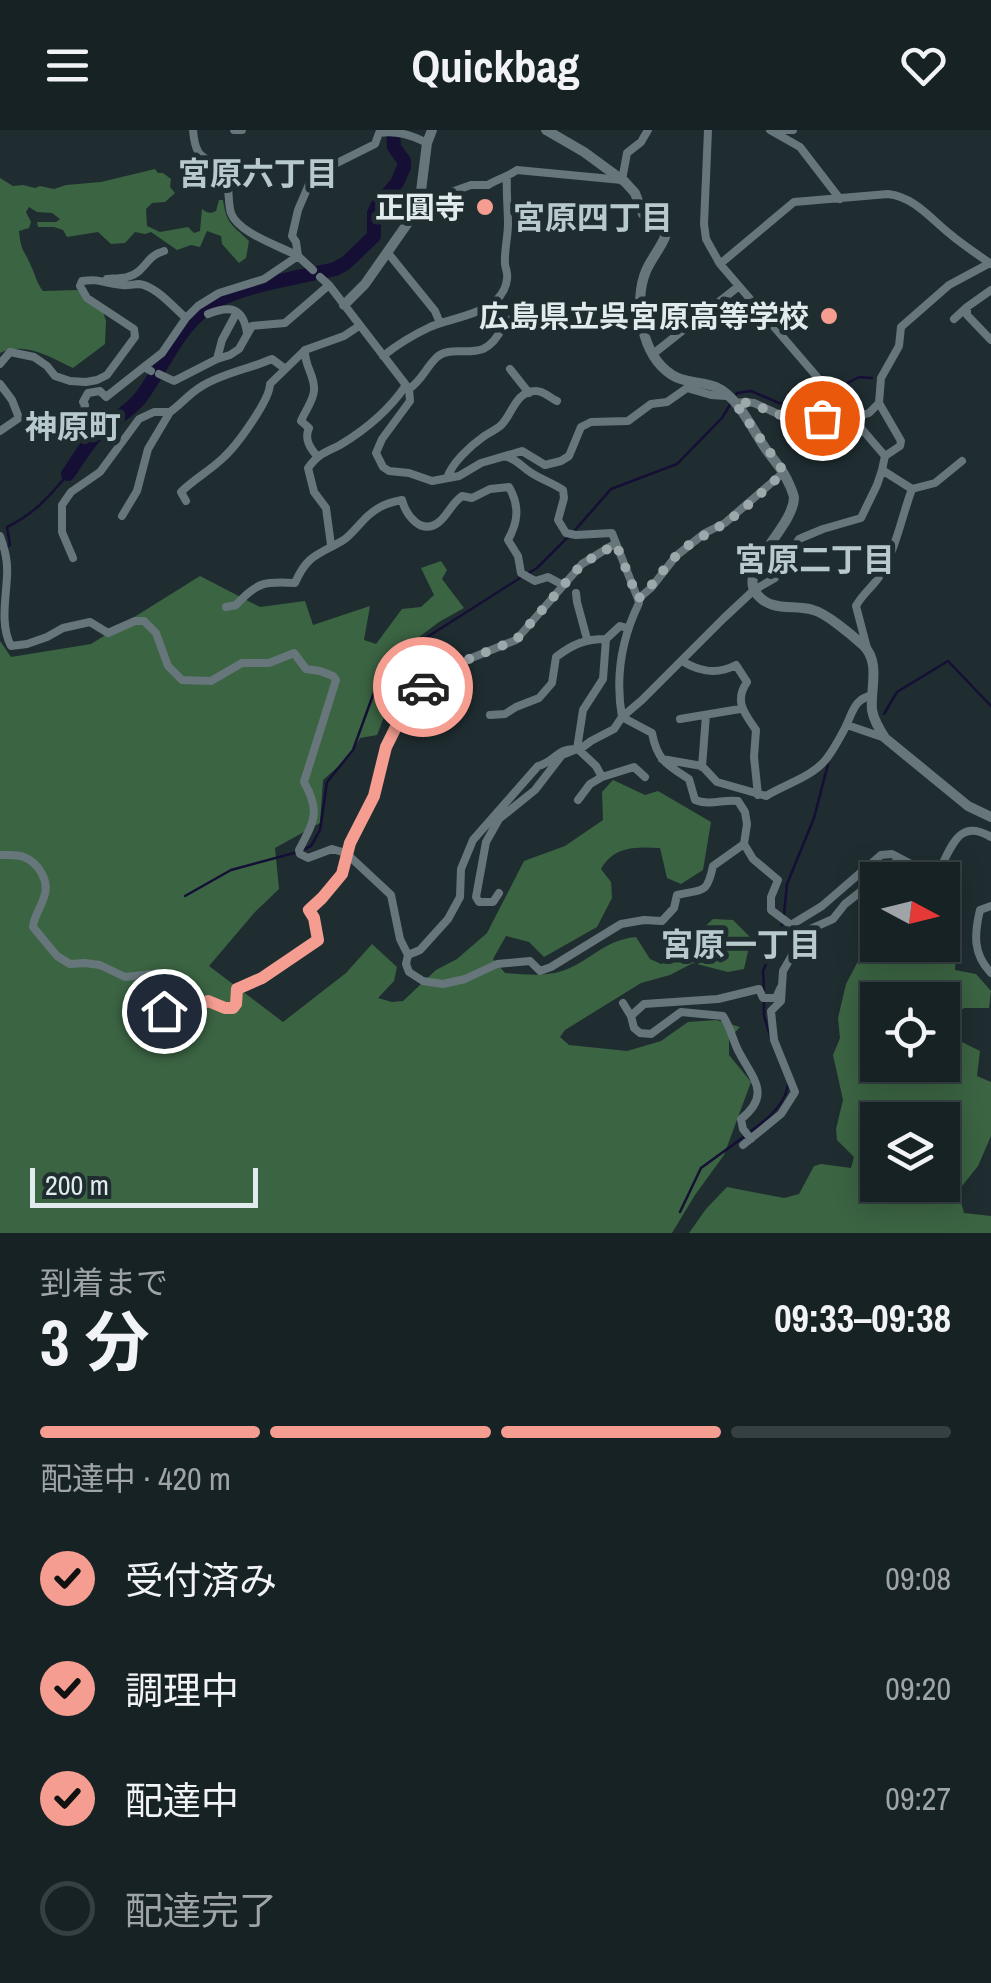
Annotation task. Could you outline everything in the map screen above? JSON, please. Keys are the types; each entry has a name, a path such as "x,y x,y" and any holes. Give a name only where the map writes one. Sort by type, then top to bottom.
{"street":[{"path":"344,305 357,294 419,207 432,130"},
{"path":"546,130 622,180 634,193 644,214 664,230 664,240 646,269 640,295 640,310 653,354 671,374 683,381 714,386 730,400 784,472 794,498 788,518 752,573 754,590 784,609 821,613 867,648"},
{"path":"622,180 627,153 648,130"},
{"path":"708,130 706,239 720,264 885,456"},
{"path":"770,130 800,147 840,200"},
{"path":"783,130 792,130"},
{"path":"298,256 292,236 313,175 375,144 379,133 406,132 427,143"},
{"path":"195,133 195,148 225,177 230,211 237,223 298,256 317,274 408,387 410,402 376,453 389,472 409,473 432,481 460,476 482,463 522,451 545,465 561,461 568,456 582,428 591,422 628,420 687,388 754,403 778,414 822,418 846,410"},
{"path":"419,207 434,206 443,195 488,185 516,170 622,180"},
{"path":"384,356 440,323 489,306 504,289 508,278 507,177"},
{"path":"499,893 493,902 479,902 476,897 486,842 499,819 536,790 562,755 614,729 754,590 775,578 799,539 861,518 885,456 900,446 901,441 879,403 880,378 899,346 901,327 949,285 990,264 912,201 900,195 872,194 794,202 720,264"},
{"path":"0,364 10,352 34,357 54,376 70,382 97,380 107,374 135,337 134,329 87,298 80,289 82,282 128,278 153,254 164,251"},
{"path":"388,253 436,311 440,323"},
{"path":"84,417 83,402 88,393 100,392 106,397 151,371 198,306 220,292 264,278 298,256"},
{"path":"102,279 119,286 147,286 186,318"},
{"path":"151,371 174,381 218,358 230,356 252,326 284,323 328,285"},
{"path":"653,354 739,286"},
{"path":"954,319 991,290"},
{"path":"332,545 326,508 314,492 308,468 317,456 362,430 408,387 420,381 435,359 446,352 483,349 530,304"},
{"path":"489,306 507,322"},
{"path":"967,307 966,315 991,340"},
{"path":"208,314 225,308 237,312 247,334"},
{"path":"218,358 237,312"},
{"path":"186,501 181,492 232,449 263,405 270,384 284,368 305,350 344,336 358,326"},
{"path":"305,350 304,360 315,394 301,421 309,428 308,441 317,456"},
{"path":"122,516 138,491 148,449 170,412 218,378 272,360 284,368"},
{"path":"510,369 529,392"},
{"path":"0,384 19,418 0,431"},
{"path":"447,478 462,457 504,423 509,410 529,392 543,392 557,401"},
{"path":"839,402 862,415 879,403"},
{"path":"73,558 62,532 62,505 71,492 100,472 139,419 154,412 170,412"},
{"path":"507,457 563,490 558,520 566,533 612,533 638,599 627,628 618,682 622,717"},
{"path":"882,470 912,489 935,483 962,461"},
{"path":"638,599 676,556 705,533 725,524 784,472"},
{"path":"226,607 236,606 249,591 266,582 295,583 303,564 340,542 384,504 402,500 406,515 418,524 430,526 441,521 451,504 462,496 472,498 490,489 509,487 518,518 508,540 518,556 521,573 535,581 548,578 564,585"},
{"path":"912,489 879,579 856,606 874,669 872,709 885,738 968,806 991,817"},
{"path":"0,536 7,553 2,608 4,637 11,646 90,622 108,633 144,620 156,632 168,666 182,680 211,682 242,663 270,663 294,653 306,670 333,676 336,680 304,782 314,801 312,824 300,854 308,858 332,849 346,853 390,895 400,939 408,955 406,964 422,980 443,984 497,964 530,961 540,971 622,924 662,921 674,908 677,895 706,888 714,866 744,844"},
{"path":"0,855 22,855 38,867 47,886 33,927 57,956 70,964 100,965 125,977 162,973 164,1011 170,1014 185,1014 208,1001 233,1008 237,989 262,978 318,940 309,910 342,874 346,853 374,796 386,747 420,689 469,659 516,640 582,564 616,544"},
{"path":"576,592 588,639"},
{"path":"578,749 583,710 603,679 606,639 620,626 627,628"},
{"path":"490,716 505,714 539,698 552,683 556,657 571,645 588,639 606,639"},
{"path":"682,661 700,671 724,672 736,666 748,682 741,690 740,709 756,730 758,796"},
{"path":"662,759 702,766 717,782 766,796 825,762 852,710 862,698 873,695"},
{"path":"680,719 740,709"},
{"path":"702,766 706,714"},
{"path":"622,717 652,732 658,756 690,779 694,800 738,801 747,824 744,844 753,860 778,880 771,910 800,932 833,920 845,904 900,858"},
{"path":"847,726 885,738"},
{"path":"408,955 420,950 448,919 460,897 461,869 476,836 538,766 558,752 578,749"},
{"path":"578,749 602,777"},
{"path":"578,800 590,784 602,777 634,767 645,777"},
{"path":"378,783 381,801"},
{"path":"792,925 822,906 881,855 892,854 930,874 938,872 960,834 972,829 991,837"},
{"path":"991,906 980,910 976,946 982,963 991,973"},
{"path":"623,1003 634,1028 651,1034 682,1012 723,1016 737,1050 756,1079 756,1104 741,1119 747,1142 781,1114 796,1092 772,1027 771,1012 781,1001 784,971 806,932"},
{"path":"631,1016 644,1004 718,999 759,988 763,998 771,1000 783,983"}],"green space":[{"path":"155,169 171,179 170,187 175,193 165,202 152,203 146,209 147,226 160,232 188,227 194,233 200,231 202,209 214,212 219,200 223,200 229,220 249,241 246,258 239,263 222,244 221,236 207,231 200,247 191,245 177,250 151,232 135,232 125,243 111,244 98,232 67,237 63,230 38,227 37,222 60,219 29,207 29,228 19,231 39,285 43,291 77,290 101,305 106,321 105,344 73,368 28,350 0,353 0,178 13,186 54,189"},
{"path":"441,561 447,570 442,579 464,608 410,644 408,668 391,686 398,696 377,735 360,738 349,757 323,780 320,823 275,848 279,889 209,966 283,1022 346,973 372,944 397,967 394,981 378,998 403,1001 436,970 457,959 487,933 524,861 565,846 603,820 602,792 613,780 645,795 658,791 711,822 703,870 681,884 667,878 660,848 619,852 601,869 611,882 612,898 597,927 544,957 529,942 506,936 493,959 505,973 548,974 572,967 614,942 636,937 650,959 661,964 721,943 718,933 702,929 713,919 733,920 751,938 744,969 728,972 693,963 641,983 565,1030 560,1037 569,1045 627,1051 661,1041 688,1022 716,1020 740,1027 729,1039 729,1055 751,1082 724,1155 672,1233 0,1233 0,641 11,657 91,644 200,576 260,607 305,601 313,625 370,606 364,640 376,644 402,609 421,607 434,595 421,568"},
{"path":"956,962 955,970 976,974 991,991 989,1008 964,1008 960,1012 960,982 860,982 860,1082 960,1082 960,1041 980,1051 977,1076 991,1082 991,1136 978,1166 960,1188 960,1102 860,1102 860,1202 960,1202 960,1198 964,1213 991,1216 991,1233 689,1233 727,1187 784,1198 799,1194 814,1166 851,1168 854,1157 837,1140 843,1100 833,1055 840,1038 838,1018 846,984 857,963"}],"waterway":[{"path":"68,474 95,436 141,397 183,332 204,310 243,290 335,269 374,236 377,206 397,183 404,167 394,147 393,130"},
{"path":"735,396 751,391 779,403 808,404 859,377 872,378"},
{"path":"575,530 611,489 677,464 722,418 731,403"},
{"path":"0,551 10,545 7,527 40,504 68,474"},
{"path":"527,574 569,536"},
{"path":"302,850 311,846 320,830 327,782 353,750 377,684 421,641 520,578"},
{"path":"884,714 897,692 948,661 991,706"},
{"path":"784,914 787,884 814,818 828,764"},
{"path":"185,896 231,870 294,853"},
{"path":"764,990 763,971 783,922"},
{"path":"764,1003 771,1039"},
{"path":"751,1131 780,1105 788,1084"},
{"path":"680,1212 701,1168 745,1136"}],"way so far":[{"path":"423,687 469,659 516,640 582,564 616,544 638,599 676,556 749,504 784,472 735,403 754,403 778,414 822,418"}],"place":[{"name":"正圓寺","path":"485,207"},
{"name":"広島県立呉宮原高等学校","path":"829,316"}],"district":[{"name":"宮原六丁目","path":"258,173"},
{"name":"宮原四丁目","path":"593,217"},
{"name":"神原町","path":"73,426"},
{"name":"宮原二丁目","path":"815,559"},
{"name":"宮原一丁目","path":"741,944"}],"route":[{"path":"164,1011 185,1014 208,1001 233,1008 237,989 262,978 318,940 309,910 342,874 350,843 374,796 386,747 402,715 423,687"}]}
